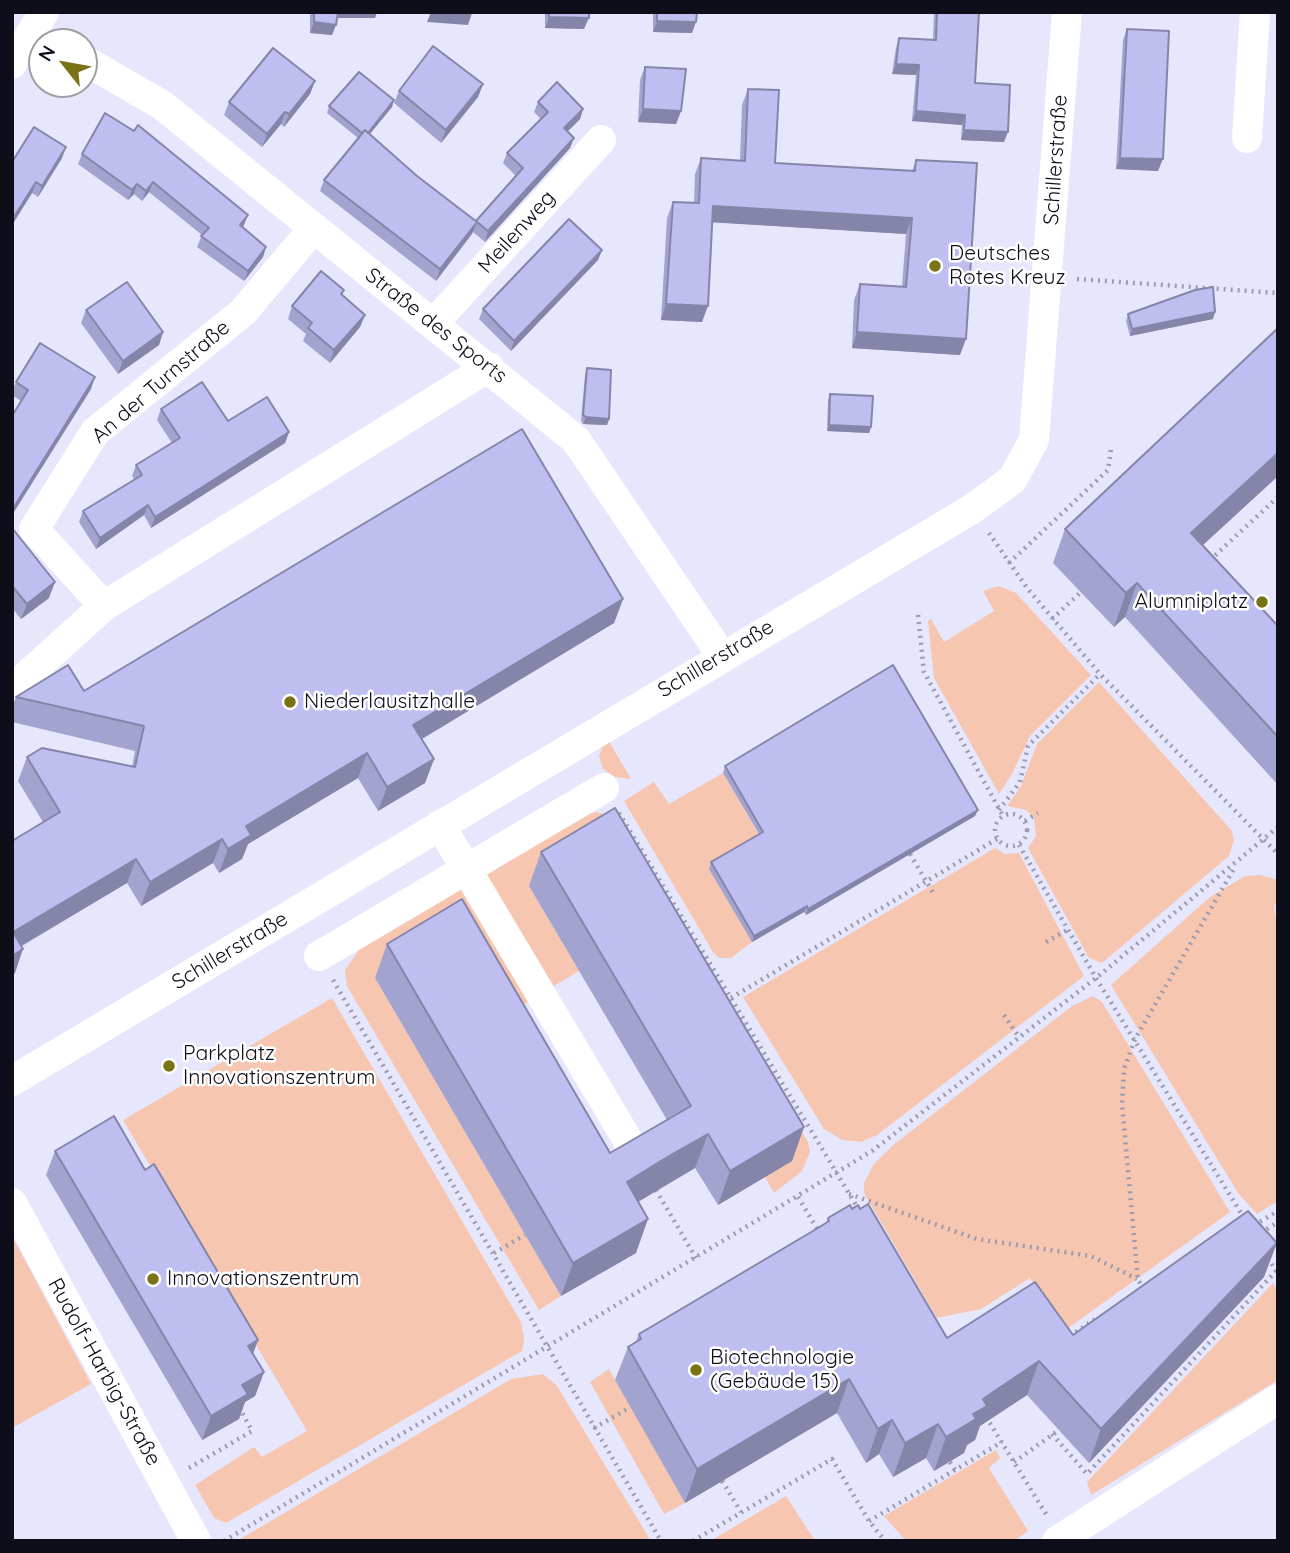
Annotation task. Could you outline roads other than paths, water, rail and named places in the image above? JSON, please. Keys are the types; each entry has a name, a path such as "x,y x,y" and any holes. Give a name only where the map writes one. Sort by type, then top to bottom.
{"street":[{"name":"Schillerstraße","path":"12,1081 972,509 1012,480 1034,440 1067,12"},
{"path":"1247,138 1255,12"},
{"path":"12,64 28,45"},
{"name":"Straße des Sports","path":"98,68 162,105 576,440 722,656"},
{"name":"Meilenweg","path":"433,324 600,140"},
{"name":"An der Turnstraße","path":"104,606 34,529 95,432 243,312 313,229"},
{"path":"12,689 104,606 489,367"},
{"path":"319,956 604,788"},
{"path":"440,825 630,1144"},
{"name":"Rudolf-Harbig-Straße","path":"12,1203 196,1541"},
{"path":"1059,1539 1278,1399"}],"place":[{"name":"Deutsches Rotes Kreuz","path":"935,266"},
{"name":"Alumniplatz","path":"1262,602"},
{"name":"Niederlausitzhalle","path":"290,702"},
{"name":"Parkplatz Innovationszentrum","path":"169,1066"},
{"name":"Innovationszentrum","path":"153,1279"},
{"name":"Biotechnologie (Gebäude 15)","path":"696,1370"}]}
